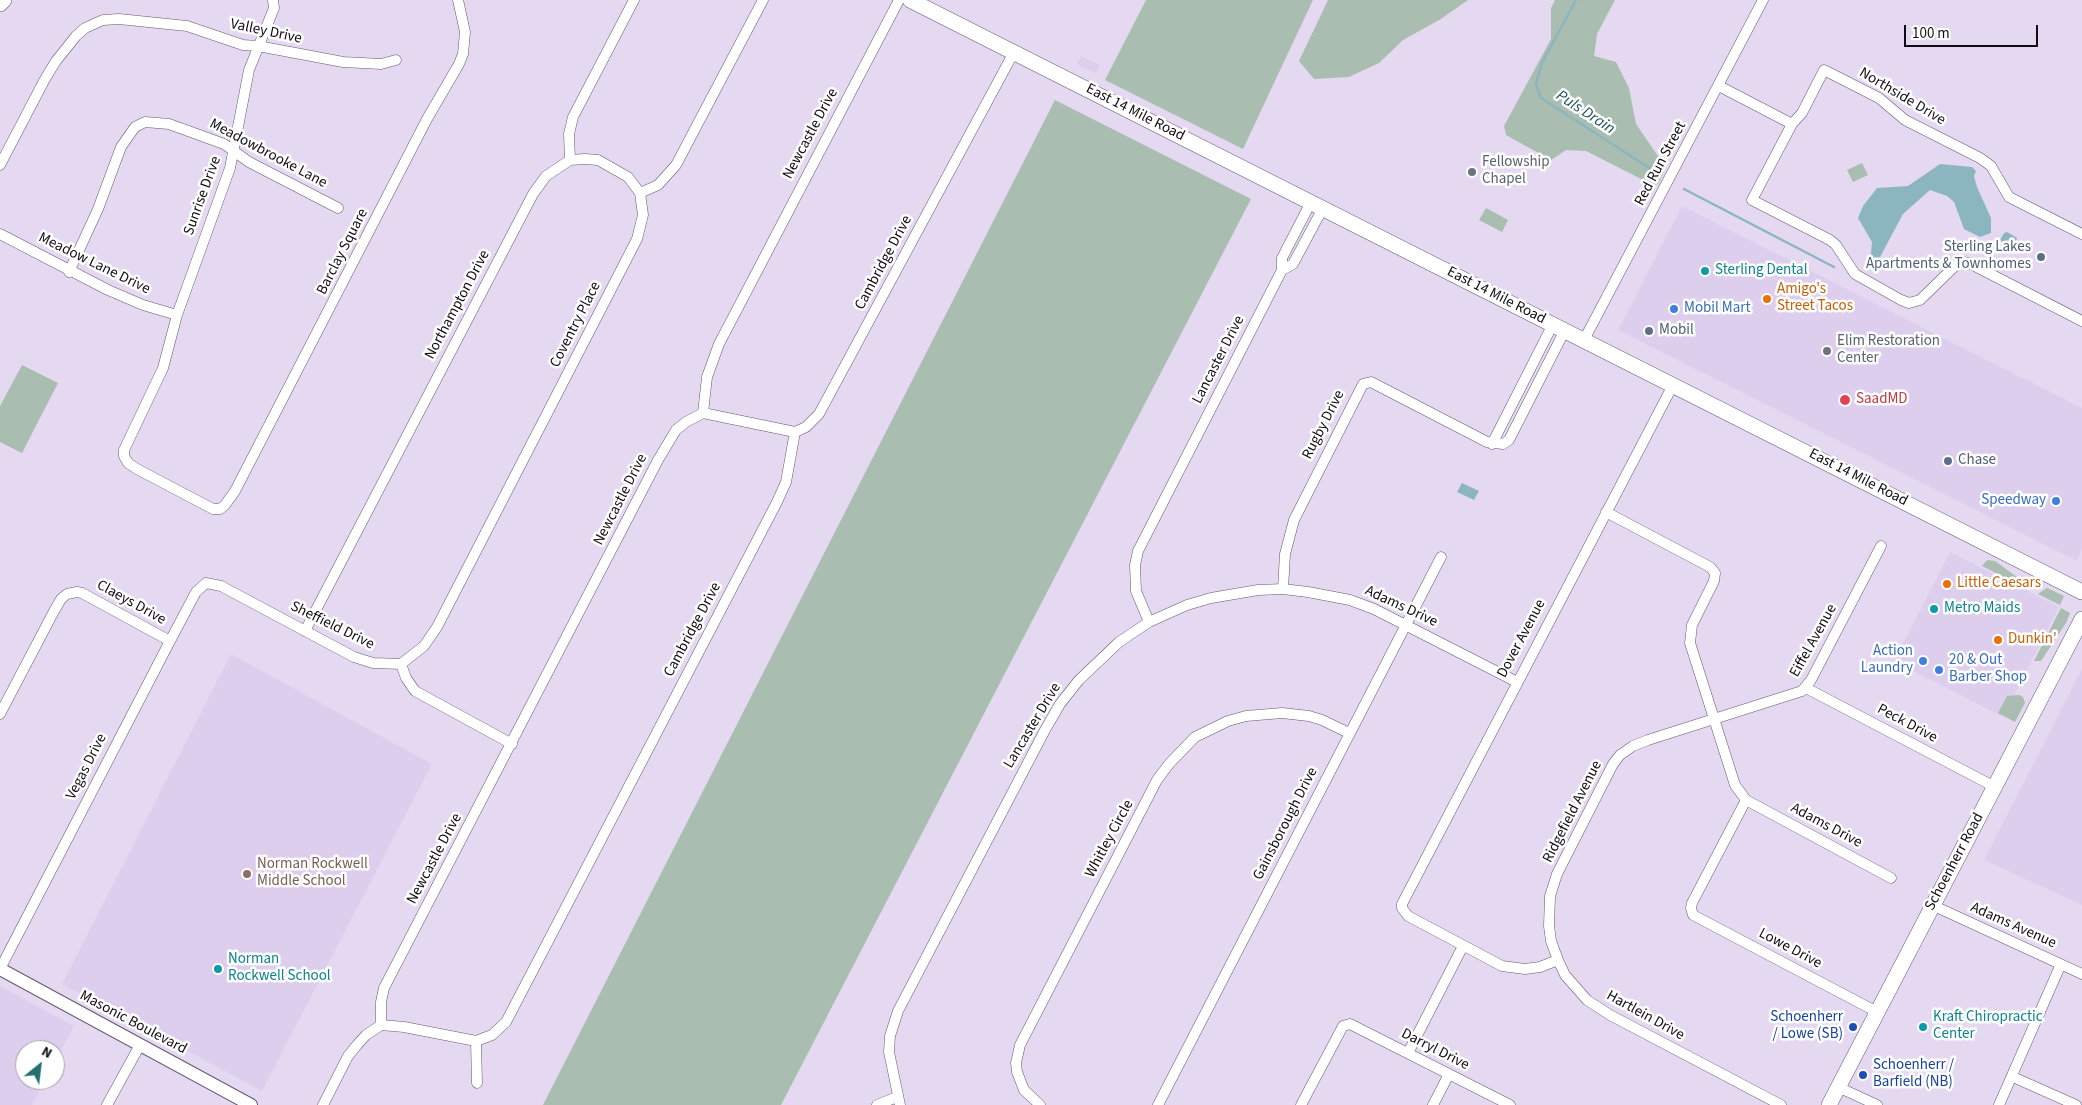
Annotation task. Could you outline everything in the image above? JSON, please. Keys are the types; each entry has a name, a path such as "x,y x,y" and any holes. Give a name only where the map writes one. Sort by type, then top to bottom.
{"main road":[{"path":"0,4 4,0"},
{"name":"East 14 Mile Road","path":"910,0 2082,592"},
{"name":"Schoenherr Road","path":"1829,1105 2082,619"}],"street":[{"name":"Sunrise Drive","path":"220,509 213,509 137,469 128,463 124,456 126,445 163,368 177,315 234,152 249,70 274,8 273,0"},
{"name":"Barclay Square","path":"220,509 230,500 235,491 428,119 459,64 463,54 465,32 458,0"},
{"path":"634,0 573,117 570,134 570,160 585,158 607,164 628,177 640,194 658,185 676,164 763,0"},
{"name":"Newcastle Drive","path":"381,1025 381,1002 384,988 670,437 686,422 703,413 707,377 719,344 898,0"},
{"name":"Red Run Street","path":"1584,340 1762,0"},
{"name":"Valley Drive","path":"0,165 44,79 76,36 94,23 119,18 187,26 243,45 258,46 343,62 381,64 396,60"},
{"name":"Cambridge Drive","path":"476,1041 492,1035 506,1022 777,502 786,482 795,432 806,427 819,414 1014,52"},
{"name":"Northside Drive","path":"1792,124 1802,114 1824,70 1879,98 1904,120 1980,158 1991,166 2009,196 2082,234"},
{"path":"1718,86 1792,124 1752,200 1830,240 1836,245 1855,274 1909,303 1920,300 1955,266 1963,262 1969,263 2082,321"},
{"name":"Meadowbrooke Lane","path":"69,272 98,209 121,147 135,127 145,122 169,124 224,144 234,152 338,208"},
{"name":"Northampton Drive","path":"305,631 534,194 546,176 570,160"},
{"name":"Coventry Place","path":"401,664 424,646 437,627 638,239 643,215 640,194"},
{"name":"Lancaster Drive","path":"878,1105 898,1101 889,1052 890,1036 898,1011 1045,730 1060,704 1093,665 1118,642 1149,622 1136,591 1135,565 1138,552 1282,270 1282,258 1317,205"},
{"name":"Meadow Lane Drive","path":"0,234 69,272 142,305 177,315"},
{"name":"Rugby Drive","path":"1283,589 1286,554 1294,520 1363,384 1371,382 1492,444 1559,327"},
{"name":"Dover Avenue","path":"1463,946 1408,916 1402,908 1403,899 1673,385"},
{"path":"703,413 795,432"},
{"path":"1606,512 1710,567 1715,573 1714,581 1692,624 1691,648 1735,785 1746,800"},
{"name":"Eiffel Avenue","path":"1714,720 1798,693 1806,688 1881,546"},
{"name":"Gainsborough Drive","path":"1158,1105 1441,557"},
{"name":"Sheffield Drive","path":"206,583 221,586 364,661 401,664"},
{"name":"Vegas Drive","path":"0,969 196,592 206,583"},
{"name":"Adams Drive","path":"1149,622 1186,605 1211,598 1258,590 1283,589 1308,592 1350,600 1406,624 1517,682"},
{"name":"Claeys Drive","path":"0,714 53,613 61,599 67,594 82,593 170,641"},
{"path":"401,664 406,678 415,691 512,744"},
{"name":"Peck Drive","path":"1806,688 1995,787"},
{"name":"Whitley Circle","path":"1040,1105 1024,1090 1017,1072 1016,1063 1020,1045 1153,789 1169,764 1195,737 1228,721 1246,716 1282,713 1309,716 1349,733"},
{"name":"Ridgefield Avenue","path":"1558,960 1551,941 1549,926 1549,910 1553,884 1613,764 1620,755 1634,746 1714,720"},
{"name":"Adams Drive","path":"1746,800 1891,878"},
{"name":"Lowe Drive","path":"1746,800 1692,904 1692,911 1697,917 1877,1012"},
{"name":"Adams Avenue","path":"1932,905 2082,974"},
{"path":"1408,1053 1463,946 1502,966 1511,968 1540,966 1558,960"},
{"name":"Hartlein Drive","path":"1558,960 1574,986 1599,1009 1781,1105"},
{"path":"2000,1105 2061,964"},
{"name":"Masonic Boulevard","path":"0,969 249,1104"},
{"name":"Darryl Drive","path":"1301,1105 1340,1030 1346,1024 1353,1025 1510,1105"},
{"path":"323,1105 348,1056 357,1045 381,1025 422,1030 476,1041 477,1083"},
{"path":"107,1105 140,1045"},
{"path":"1433,1105 1449,1074"},
{"path":"2013,1077 2076,1105"},
{"path":"1838,1087 1877,1105"}],"shaded area":[{"path":"1146,0 1313,0 1243,149 1105,80"},
{"path":"1328,0 1468,0 1441,19 1403,40 1379,63 1349,77 1314,79 1299,61"},
{"path":"1555,0 1615,0 1597,34 1594,56 1616,62 1629,88 1636,124 1662,162 1664,172 1658,184 1653,185 1586,151 1566,150 1551,160 1506,135 1504,126 1551,39 1551,8"},
{"path":"1081,56 1100,65 1096,73 1077,64"},
{"path":"1055,100 1251,199 781,1105 543,1105"},
{"path":"1862,163 1868,175 1853,182 1847,170"},
{"path":"1940,164 1972,167 1976,171 1974,176 1977,187 1991,218 1991,233 1980,237 1964,229 1954,202 1947,196 1930,190 1903,214 1876,263 1870,262 1872,242 1858,218 1863,206 1877,188 1908,186"},
{"path":"1682,206 2082,408 2082,548 2077,561 1618,330"},
{"path":"1486,208 1508,220 1502,232 1479,220"},
{"path":"2007,232 2017,238 2015,247 2012,248 2000,240 2004,233"},
{"path":"22,365 58,383 22,453 0,442 0,406"},
{"path":"1462,483 1479,491 1474,500 1457,492"},
{"path":"1950,552 2059,607 2003,717 1894,661"},
{"path":"1987,560 1995,561 2025,583 2027,589 1982,566"},
{"path":"2047,588 2064,596 2060,605 2038,594"},
{"path":"2061,608 2070,613 2066,623 2041,661 2034,661"},
{"name":"Norman Rockwell Middle School","path":"231,654 432,764 262,1091 62,984"},
{"path":"2082,669 2082,905 1984,860"},
{"path":"2019,695 2023,697 2025,703 2015,722 1998,713 2007,696"},
{"path":"0,986 74,1026 65,1043 65,1040 15,1040 15,1090 40,1090 32,1105 0,1105"}],"waterway":[{"name":"Puls Drain","path":"1576,0 1541,65 1536,84 1541,98 1657,173"},
{"name":"Puls Drain","path":"1684,189 1834,267"}],"place":[{"name":"Fellowship Chapel","path":"1472,172"},
{"name":"Sterling Lakes Apartments & Townhomes","path":"2041,257"},
{"name":"Sterling Dental","path":"1705,271"},
{"name":"Amigo's Street Tacos","path":"1767,299"},
{"name":"Mobil Mart","path":"1674,309"},
{"name":"Mobil","path":"1649,331"},
{"name":"Elim Restoration Center","path":"1827,351"},
{"name":"SaadMD","path":"1845,400"},
{"name":"Chase","path":"1948,461"},
{"name":"Speedway","path":"2056,501"},
{"name":"Little Caesars","path":"1947,584"},
{"name":"Metro Maids","path":"1934,609"},
{"name":"Dunkin'","path":"1998,640"},
{"name":"Action Laundry","path":"1923,661"},
{"name":"20 & Out Barber Shop","path":"1939,670"},
{"name":"Norman Rockwell Middle School","path":"247,874"},
{"name":"Norman Rockwell School","path":"218,969"},
{"name":"Schoenherr / Lowe (SB)","path":"1853,1027"},
{"name":"Kraft Chiropractic Center","path":"1923,1027"},
{"name":"Schoenherr / Barfield (NB)","path":"1863,1075"}]}
